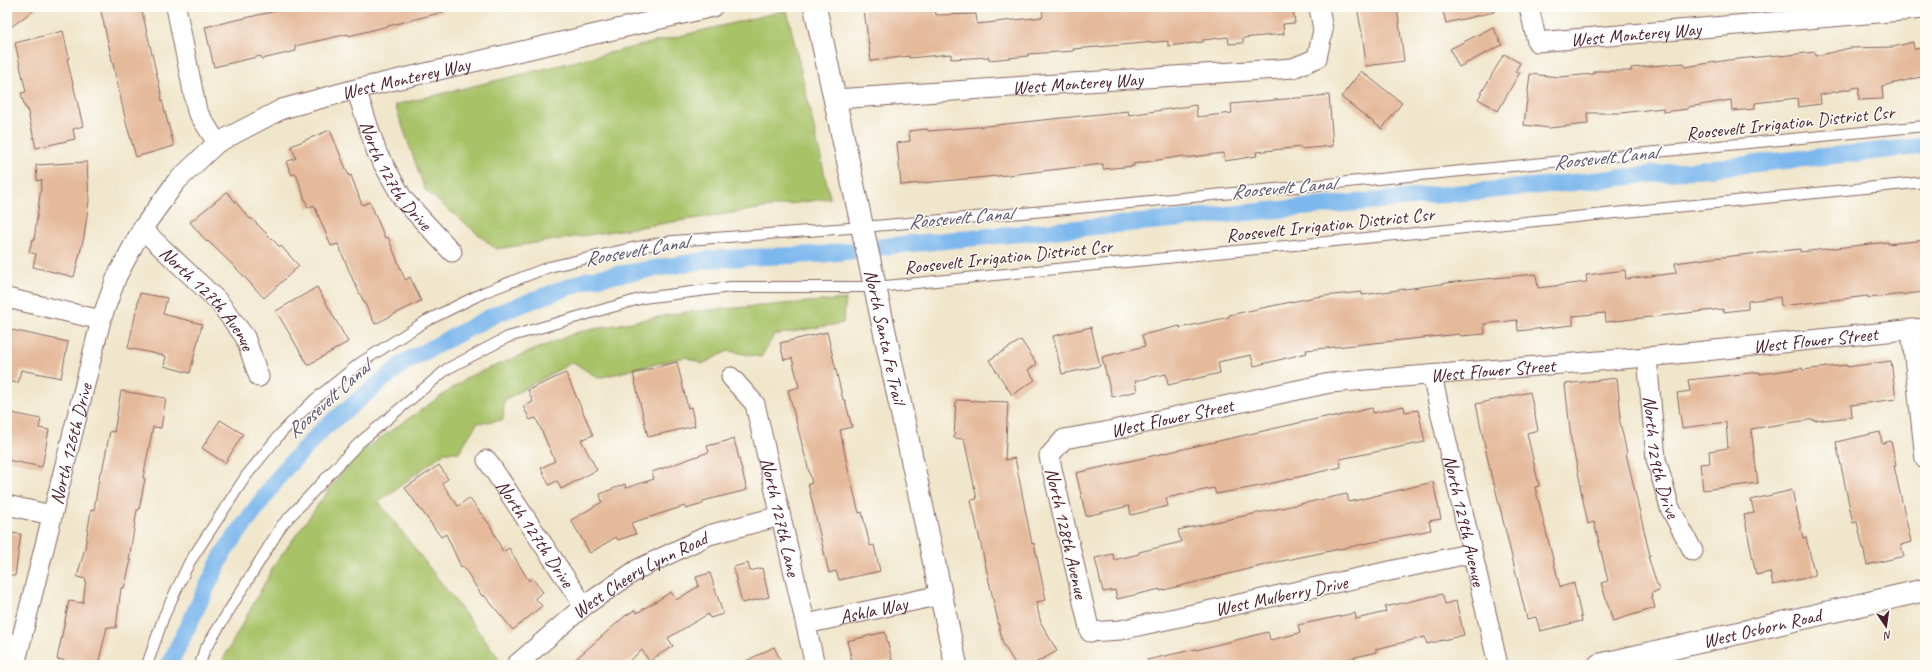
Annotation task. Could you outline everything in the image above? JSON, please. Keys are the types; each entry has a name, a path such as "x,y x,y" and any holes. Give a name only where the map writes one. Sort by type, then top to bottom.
{"street":[{"path":"176,7 198,111 217,143"},
{"name":"West Monterey Way","path":"142,229 176,182 217,143 282,109 356,89 713,7"},
{"name":"North Santa Fe Trail","path":"815,7 956,665"},
{"name":"West Monterey Way","path":"836,100 1293,68 1317,58 1323,30 1319,7"},
{"name":"West Monterey Way","path":"1529,7 1537,42 1925,9"},
{"name":"North 127th Drive","path":"356,89 377,153 403,199 452,252"},
{"name":"North 126th Drive","path":"15,665 101,320 117,276 142,229"},
{"name":"North 127th Avenue","path":"142,229 218,301 245,337 259,376"},
{"path":"7,298 101,320"},
{"path":"1918,329 1925,459"},
{"name":"West Flower Street","path":"1064,438 1104,432 1330,383 1432,376 1647,357 1918,329"},
{"name":"North 129th Drive","path":"1647,357 1656,459 1670,508 1693,551"},
{"name":"North 129th Avenue","path":"1432,376 1498,665"},
{"name":"North 127th Lane","path":"731,377 755,404 815,665"},
{"name":"North 128th Avenue","path":"1064,438 1049,456 1090,632"},
{"name":"North 127th Drive","path":"486,460 584,606"},
{"path":"7,505 52,515"},
{"name":"West Cheery Lynn Road","path":"516,665 584,606 638,569 709,535 780,516"},
{"name":"West Mulberry Drive","path":"1090,632 1120,630 1472,553"},
{"name":"West Osborn Road","path":"1600,665 1925,590"},
{"name":"Ashla Way","path":"806,624 941,595"}],"lane":[{"name":"Roosevelt Irrigation District Csr","path":"147,665 164,616 189,563 246,476 281,433 314,400 360,363 426,322 485,292 548,267 632,248 673,241 864,231 1089,207 1925,126"},
{"name":"Roosevelt Irrigation District Csr","path":"200,665 204,651 282,525 359,443 447,369 508,337 643,298 731,287 875,282 1925,182"}],"green space":[{"path":"787,10 830,198 496,249 425,190 395,105"},
{"path":"846,299 843,323 774,335 761,357 728,351 702,364 686,357 598,378 573,362 504,400 503,420 477,423 459,452 445,452 379,502 499,658 492,665 220,665 275,564 353,457 470,376 578,332 685,312"}],"building":[{"path":"7,7 38,7 11,27"},
{"path":"100,7 141,7 161,97 174,146 136,157 127,126"},
{"path":"294,7 443,7 443,12 349,36 348,34 295,46 296,51 262,59 261,56 214,67 205,27"},
{"path":"889,7 935,7 936,15 976,14 977,24 1043,17 1042,7 1116,7 1116,9 1137,7 1293,7 1295,23 1283,24 1284,34 1243,38 1243,43 1229,44 1228,37 1203,40 1203,42 1168,46 1168,41 1073,49 1074,51 1028,54 1028,56 989,60 989,57 951,59 951,54 909,58 909,56 871,61 864,10"},
{"path":"1357,7 1397,7 1404,61 1366,66"},
{"path":"1442,7 1494,7 1494,12 1446,23"},
{"path":"1493,27 1502,45 1459,67 1450,49"},
{"path":"63,31 69,58 67,59 83,126 73,129 75,139 36,148 27,108 25,108 21,93 26,92 15,43"},
{"path":"1913,42 1914,49 1925,48 1925,76 1882,86 1883,99 1859,100 1859,87 1820,95 1821,104 1798,107 1797,98 1755,103 1755,109 1732,111 1731,100 1688,107 1688,109 1663,112 1663,108 1621,113 1587,113 1588,124 1549,128 1524,125 1530,74 1559,77 1594,74 1594,71 1632,71 1631,68 1684,63 1685,67 1728,60 1815,52 1816,56 1850,48 1893,47"},
{"path":"1504,54 1520,63 1515,72 1520,72 1498,111 1478,99"},
{"path":"1361,71 1402,103 1382,129 1341,97"},
{"path":"1329,95 1333,146 1301,149 1301,147 1256,152 1257,156 1225,161 1224,153 1184,158 1184,156 1133,164 1134,166 1103,169 1103,164 901,185 897,143 910,141 909,131 977,127 1128,111 1129,115 1196,105 1197,117 1232,113 1231,104"},
{"path":"330,130 349,176 351,175 362,205 370,202 385,238 388,237 405,280 410,277 421,301 375,324 353,280 338,244 331,246 314,205 308,208 296,174 292,175 286,162 296,158 291,146"},
{"path":"87,162 89,201 84,237 74,277 33,267 36,254 29,252 32,240 34,240 42,180 37,181 36,165"},
{"path":"227,192 250,219 251,218 280,247 281,246 299,266 264,298 237,269 208,241 207,242 190,222"},
{"path":"1925,240 1925,292 1868,298 1868,296 1781,306 1780,297 1748,301 1748,309 1723,312 1723,309 1606,322 1605,313 1573,316 1573,325 1518,331 1517,320 1484,324 1485,334 1461,336 1460,334 1306,350 1307,353 1254,366 1251,355 1218,362 1220,373 1168,385 1166,374 1135,381 1137,391 1112,397 1102,357 1145,346 1142,335 1180,326 1180,328 1229,317 1229,315 1315,297 1362,292 1362,295 1455,282 1536,274 1538,288 1587,282 1586,275 1625,270 1626,279 1676,273 1675,263 1712,258 1800,249 1800,252 1888,242 1888,244"},
{"path":"317,287 348,342 308,365 276,311"},
{"path":"140,293 167,298 163,314 202,324 190,373 164,366 166,356 128,348"},
{"path":"1091,327 1100,366 1062,374 1053,336"},
{"path":"7,329 68,342 61,378 21,370 18,383 7,381"},
{"path":"827,332 843,400 845,400 852,427 840,430 848,469 859,513 862,512 870,546 874,545 880,571 839,580 836,571 829,573 808,484 812,483 788,390 799,387 792,358 784,360 780,343"},
{"path":"1021,340 1037,364 1028,370 1035,380 1012,395 989,360"},
{"path":"1891,361 1896,399 1851,405 1852,417 1814,421 1814,419 1751,429 1758,483 1703,490 1700,464 1710,463 1709,451 1728,448 1726,422 1682,428 1677,393 1690,391 1688,380 1760,372 1760,374 1802,368 1802,370 1847,365 1847,367"},
{"path":"677,362 688,408 691,407 695,426 648,437 633,373"},
{"path":"566,373 593,435 581,440 597,470 561,489 557,481 549,485 541,468 555,461 536,418 530,420 523,406 533,402 528,390"},
{"path":"1617,378 1621,417 1619,418 1650,556 1648,556 1659,591 1651,593 1655,608 1613,621 1601,583 1608,581 1594,522 1588,524 1580,486 1571,439 1565,384"},
{"path":"121,391 166,398 161,428 153,427 143,478 145,479 139,510 137,510 129,560 131,560 124,588 121,588 116,628 107,627 98,665 83,665 57,659 69,601 83,603 86,579 77,577 85,548 91,510 94,510 100,472 102,472 110,431 114,432"},
{"path":"1530,392 1538,430 1527,433 1539,486 1535,487 1560,587 1574,583 1582,621 1540,631 1536,617 1527,619 1494,483 1493,484 1476,404"},
{"path":"956,400 1008,402 1005,460 1015,458 1032,544 1034,543 1046,600 1036,602 1041,623 1057,651 1032,665 1016,665 1003,644 971,500 977,499 964,439 954,438"},
{"path":"1404,406 1405,412 1418,410 1425,442 1340,459 1341,467 1260,486 1216,494 1214,488 1166,498 1168,506 1131,515 1129,506 1086,516 1076,473 1330,416 1330,418 1372,408 1373,413"},
{"path":"7,412 41,419 39,428 49,430 42,467 7,460"},
{"path":"220,420 243,434 225,463 202,448"},
{"path":"1880,432 1882,443 1891,441 1896,466 1894,466 1911,542 1901,545 1904,556 1867,565 1857,522 1853,523 1836,442"},
{"path":"734,439 747,490 703,501 703,504 686,509 685,506 631,523 636,534 618,540 616,537 590,553 571,520 602,502 600,494 625,484 626,488 654,479 652,472 709,452 707,446"},
{"path":"439,465 448,479 442,483 458,506 469,498 490,525 503,552 509,548 529,581 532,578 543,592 535,598 542,606 513,630 484,595 482,596 463,566 461,567 446,534 441,537 405,488"},
{"path":"1433,482 1441,519 1429,521 1431,530 1277,562 1160,591 1160,589 1117,599 1115,590 1103,592 1095,558 1113,554 1114,560 1139,554 1139,552 1181,542 1178,530 1347,494 1349,502"},
{"path":"1792,490 1803,538 1806,537 1815,576 1773,585 1770,572 1756,575 1744,515 1754,513 1751,500"},
{"path":"7,533 21,534 15,576 7,575"},
{"path":"748,563 750,571 762,568 769,597 742,603 733,567"},
{"path":"710,573 723,614 710,618 708,614 668,638 673,646 649,661 642,650 624,665 569,665 625,616 635,610 637,613 671,592 676,600 699,586 696,577"},
{"path":"1442,594 1445,604 1456,601 1464,635 1427,644 1425,637 1376,649 1376,652 1324,665 1148,665 1147,660 1196,650 1268,632 1270,640 1300,633 1298,625 1355,613 1356,619 1386,612 1385,607"},
{"path":"885,632 892,660 869,665 853,665 847,641"},
{"path":"774,647 783,665 738,665"}],"waterway":[{"name":"Roosevelt Canal","path":"169,665 224,552 284,470 324,428 405,362 496,314 590,279 714,259 825,254 897,245 1568,183 1925,146"}]}
